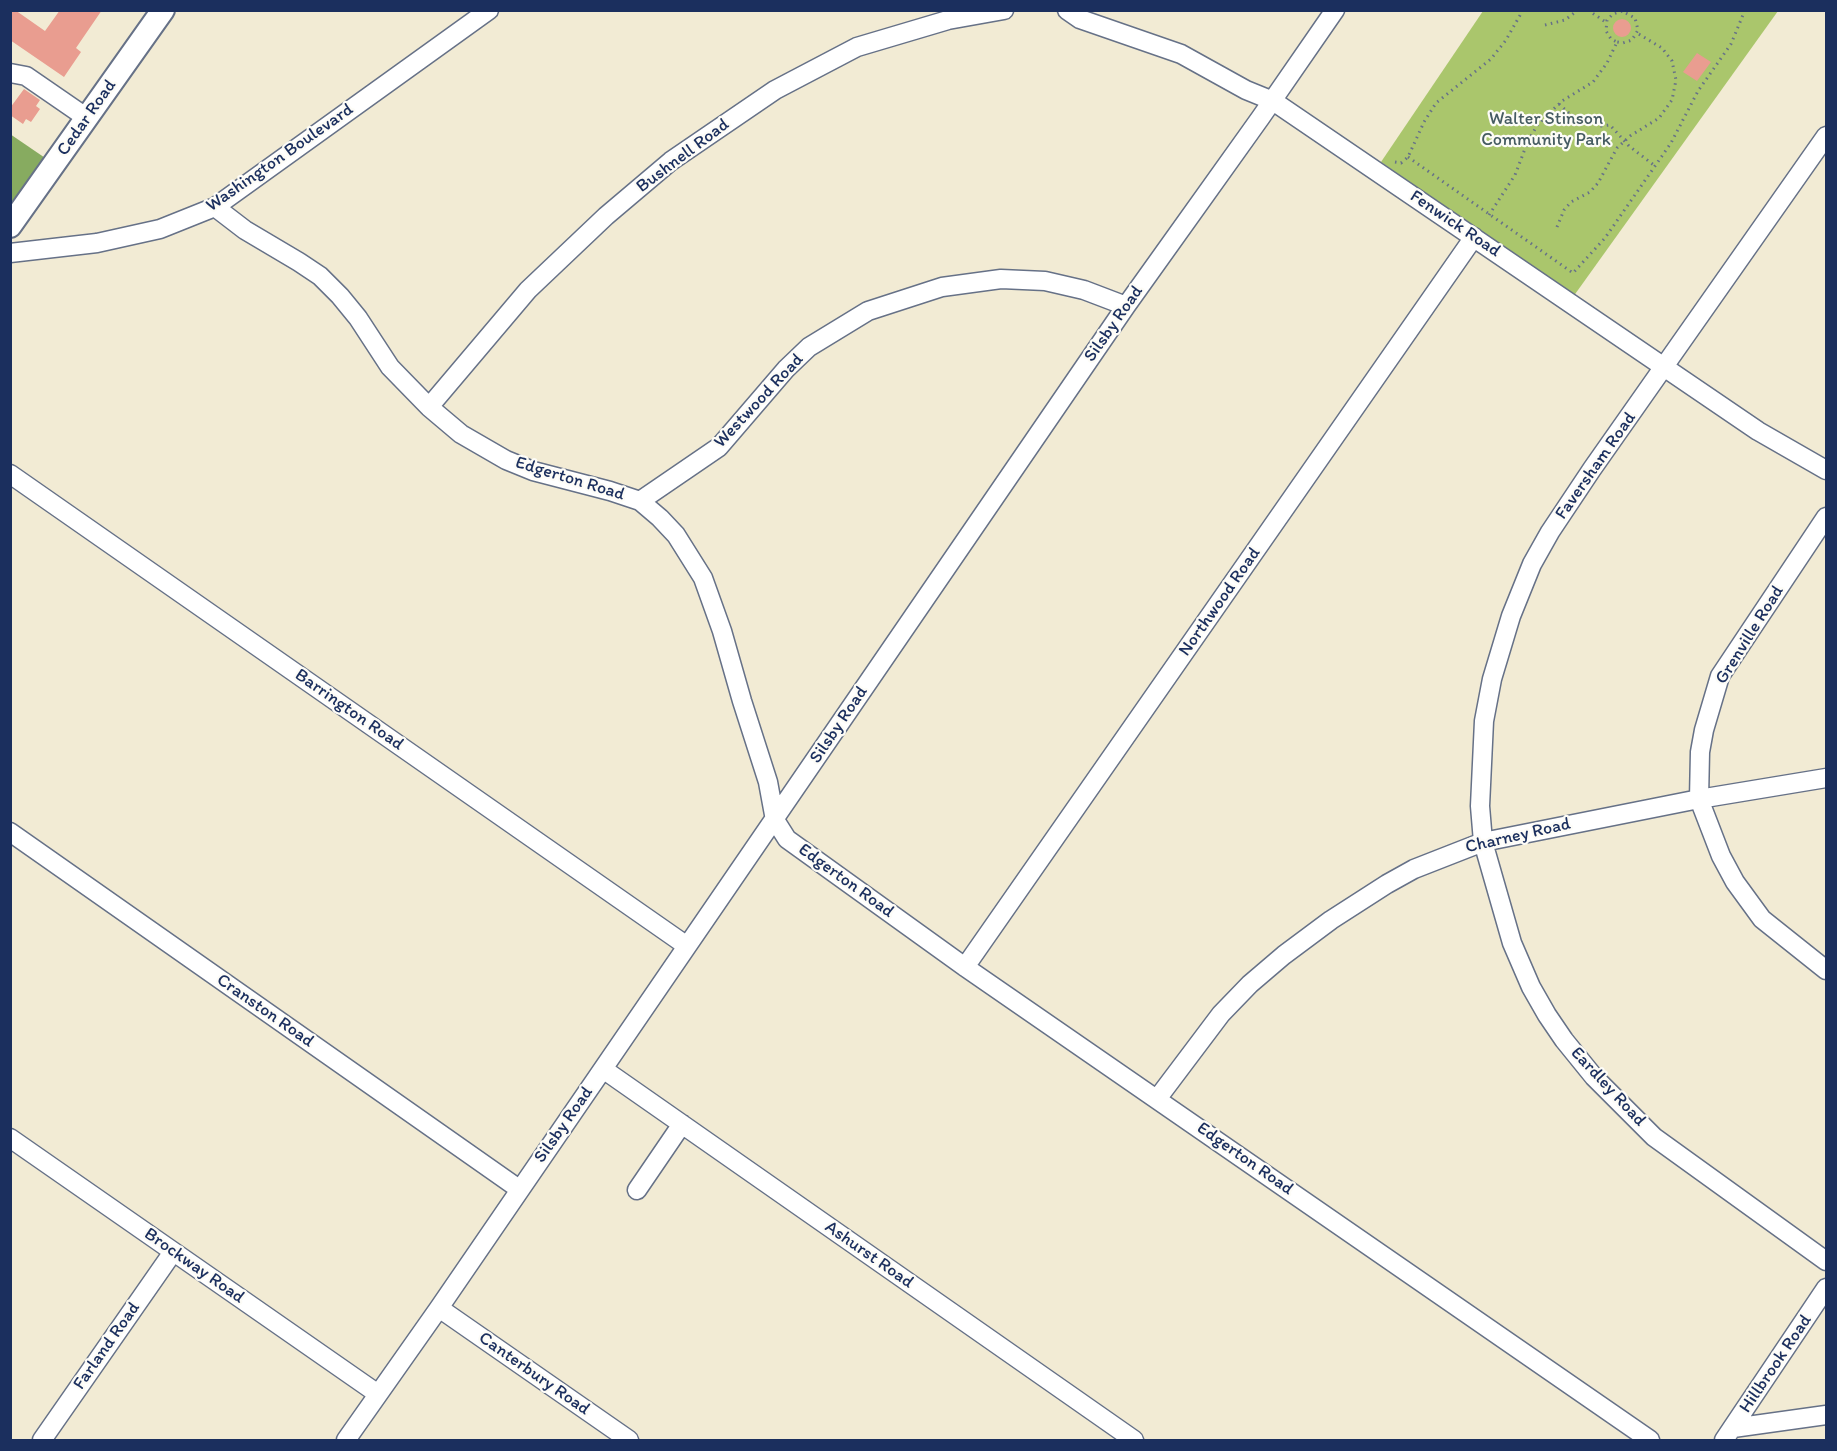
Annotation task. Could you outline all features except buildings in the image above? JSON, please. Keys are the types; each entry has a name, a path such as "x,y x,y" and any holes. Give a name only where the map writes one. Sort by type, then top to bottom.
{"main road":[{"name":"Cedar Road","path":"10,226 163,10"}],"street":[{"name":"Washington Boulevard","path":"10,253 97,243 160,229 215,207 489,10"},
{"name":"Bushnell Road","path":"429,407 528,290 606,216 663,168 728,122 775,90 857,47 948,20 1004,10"},
{"name":"Fenwick Road","path":"1067,10 1080,19 1181,54 1246,90 1273,101 1758,431 1827,470"},
{"name":"Silsby Road","path":"346,1440 775,820 1126,306 1273,101 1335,10"},
{"path":"10,73 26,76 87,118"},
{"name":"Faversham Road","path":"1482,842 1480,806 1484,721 1499,651 1532,564 1550,532 1827,136"},
{"name":"Edgerton Road","path":"215,207 245,230 320,276 358,318 390,367 429,407 461,434 506,460 533,471 640,501 660,518 676,536 703,578 722,631 768,782 775,820 787,839 965,967 1650,1440"},
{"name":"Northwood Road","path":"965,967 1474,237"},
{"name":"Westwood Road","path":"640,501 719,447 786,369 809,347 868,310 942,287 1001,279 1045,281 1084,290 1126,306"},
{"name":"Barrington Road","path":"10,474 687,946"},
{"name":"Grenville Road","path":"1699,800 1700,752 1720,676 1827,517"},
{"name":"Charney Road","path":"1158,1099 1221,1014 1250,984 1331,920 1414,869 1482,842 1827,778"},
{"path":"1699,800 1721,856 1735,882 1762,919 1792,945 1827,970"},
{"name":"Cranston Road","path":"10,832 519,1189"},
{"name":"Eardley Road","path":"1482,842 1512,943 1531,987 1547,1015 1594,1077 1654,1137 1827,1261"},
{"name":"Ashurst Road","path":"603,1069 1134,1440"},
{"path":"637,1190 682,1124"},
{"name":"Brockway Road","path":"10,1138 378,1394"},
{"name":"Farland Road","path":"42,1440 173,1252"},
{"name":"Hillbrook Road","path":"1729,1434 1827,1288"},
{"name":"Canterbury Road","path":"439,1308 629,1440"},
{"path":"1729,1434 1827,1415"}],"path":[{"path":"1391,161 1401,163 1408,157 1424,122 1436,104 1491,60 1506,40 1523,10"},
{"path":"1545,25 1564,20 1578,10"},
{"path":"1588,10 1607,22"},
{"path":"1408,157 1573,273 1605,238 1671,143 1698,91 1731,44 1745,10"},
{"path":"1617,12 1628,12 1637,21 1637,33 1630,41 1617,42 1608,35 1607,22 1610,16 1617,12"},
{"path":"1557,227 1563,210 1571,202 1590,192 1624,141 1659,118 1666,110 1675,91 1674,69 1667,54 1652,41 1637,33"},
{"path":"1489,215 1515,175 1533,131 1559,104 1593,82 1611,57 1617,42"},
{"path":"1559,104 1570,115 1601,126 1610,124 1624,141 1655,166"}],"green space":[{"name":"Walter Stinson Community Park","path":"1483,11 1778,11 1573,297 1381,162"},
{"path":"10,134 54,164 22,210 11,202"}]}
